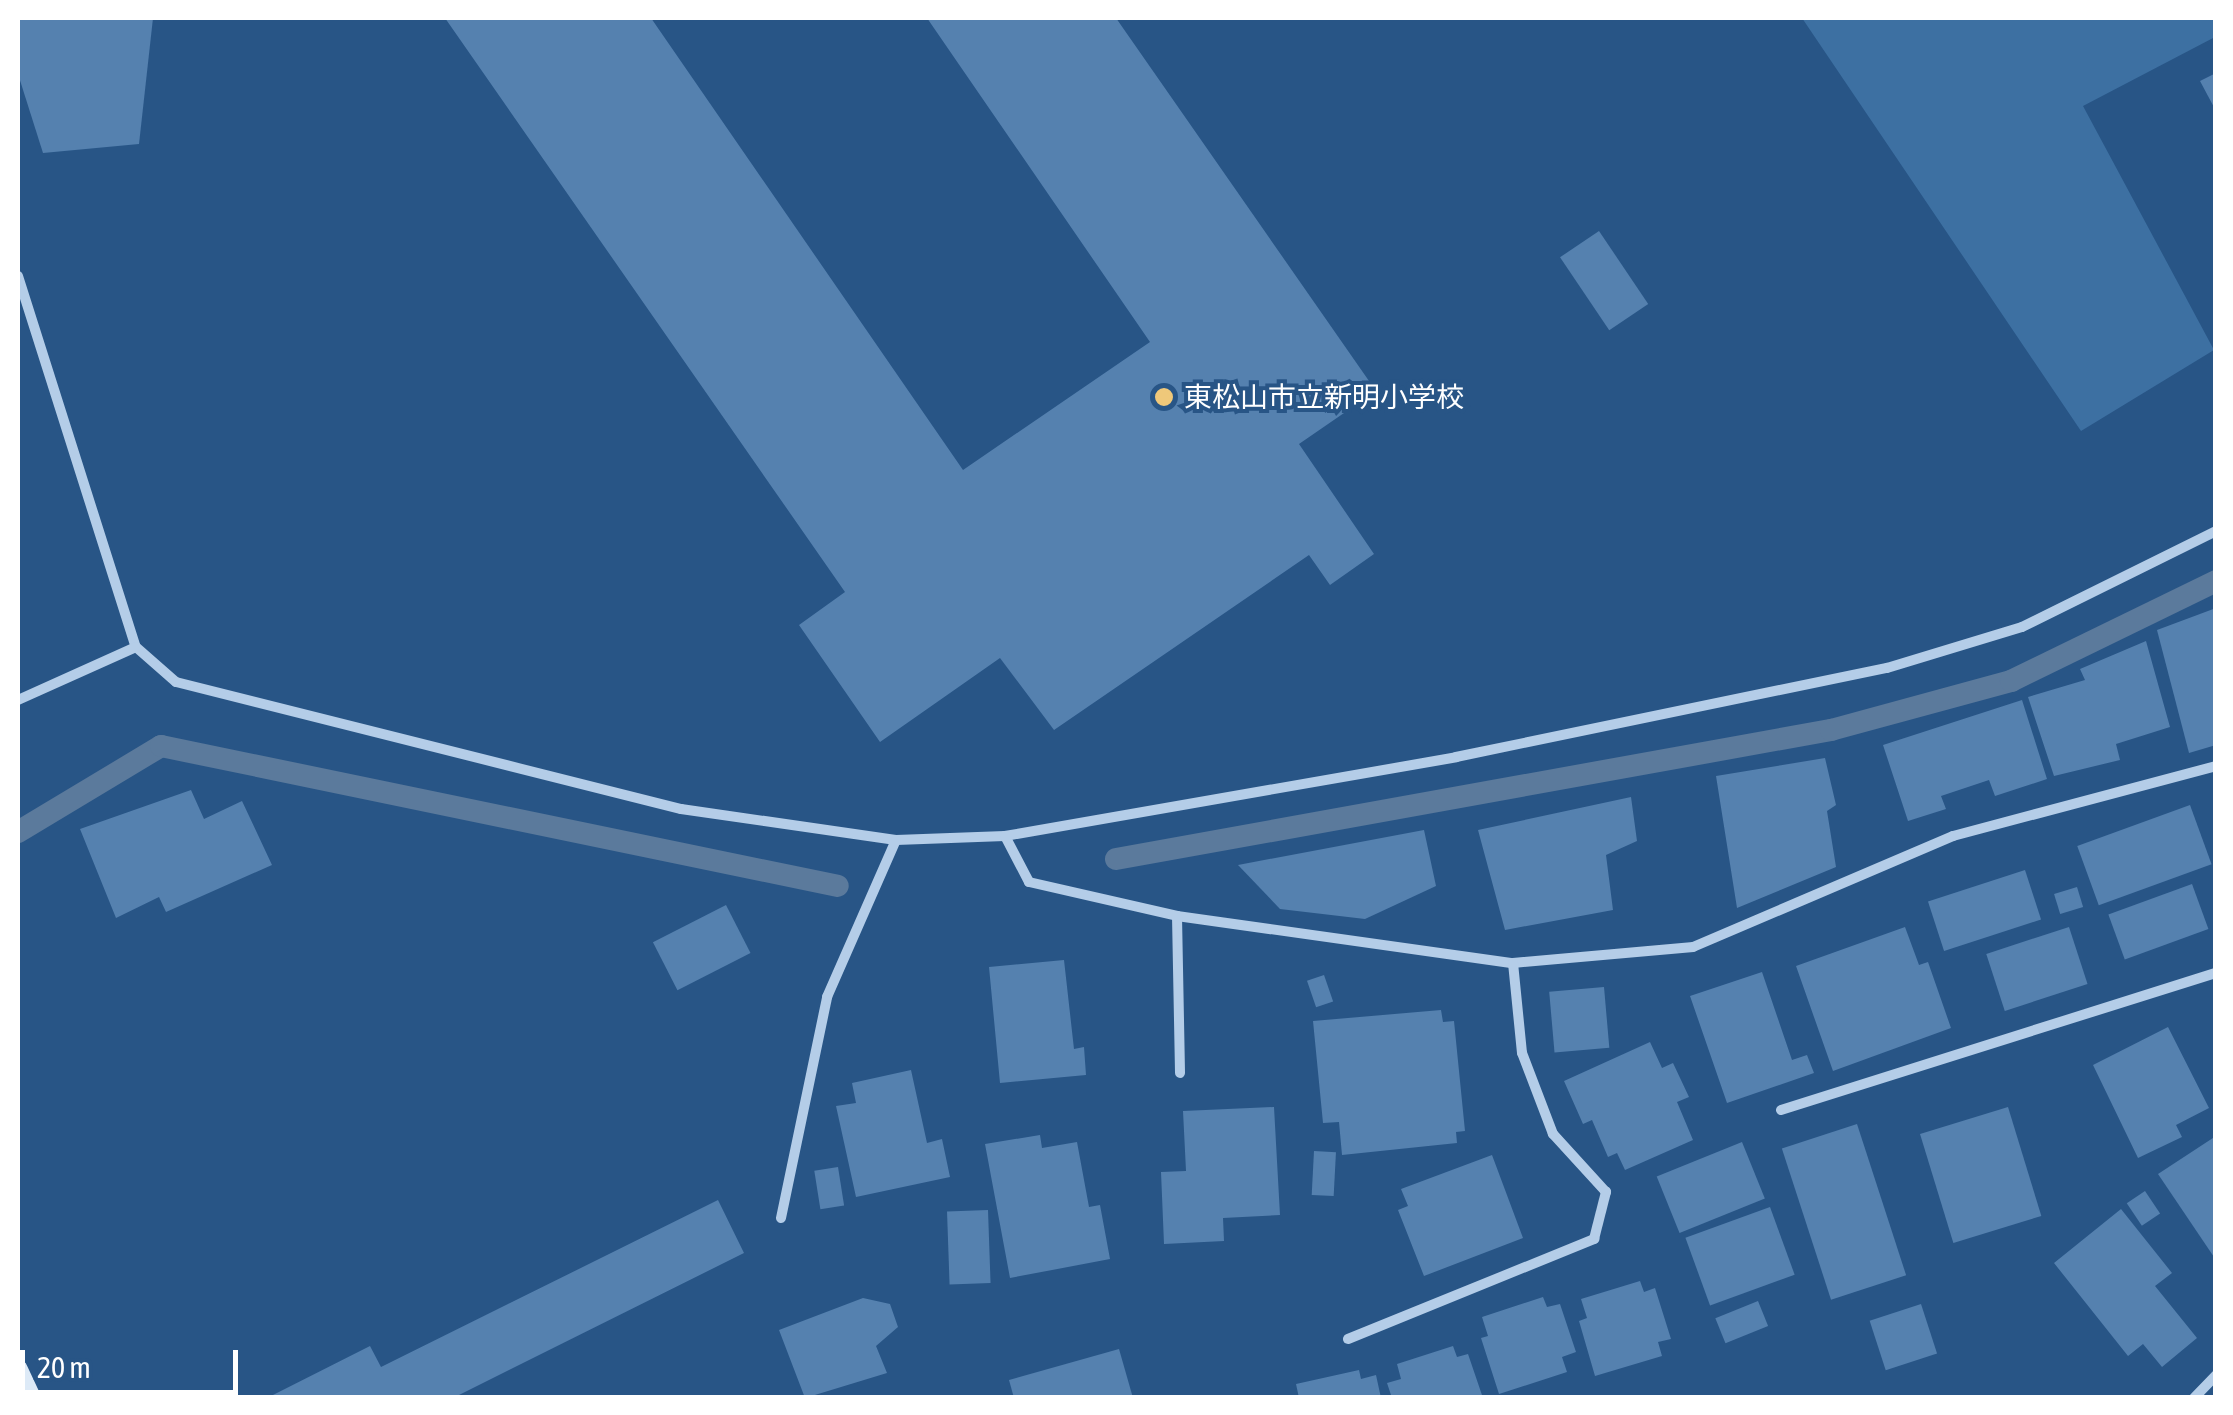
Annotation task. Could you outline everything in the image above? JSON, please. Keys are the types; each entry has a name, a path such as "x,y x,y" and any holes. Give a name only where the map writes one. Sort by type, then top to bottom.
{"street":[{"path":"18,276 136,646 176,682 246,704 681,808 896,840 1005,836 1456,757 1887,668 2022,627 2216,531"},
{"path":"18,700 136,646"},
{"path":"1005,836 1029,882 1177,916 1513,963 1692,947 1953,836 2216,766"},
{"path":"781,1218 826,997 896,840"},
{"path":"1177,916 1180,1073"},
{"path":"1348,1339 1594,1239 1606,1192 1553,1134 1522,1053 1513,963"},
{"path":"1781,1110 2216,973"},
{"path":"18,1370 31,1398"},
{"path":"2194,1398 2216,1375"}],"shaded area":[{"path":"1802,18 2215,18 2215,37 2083,106 2214,350 2081,431"}],"building":[{"path":"18,18 153,18 139,144 43,153 18,74"},
{"path":"445,18 651,18 963,470 1150,342 927,18 1116,18 1376,391 1299,444 1374,554 1330,585 1309,555 1054,730 1000,658 880,742 799,625 845,592"},
{"path":"2216,73 2216,111 2200,81"},
{"path":"1599,231 1648,304 1609,330 1560,257"},
{"path":"2216,608 2216,745 2189,753 2157,630"},
{"path":"2146,641 2170,727 2116,744 2120,760 2054,776 2028,697 2085,680 2080,669"},
{"path":"2022,700 2047,779 1995,796 1989,780 1941,796 1946,809 1908,821 1883,745"},
{"path":"1825,758 1836,805 1827,811 1836,867 1737,908 1716,776"},
{"path":"191,790 204,819 242,801 272,865 166,912 159,897 116,918 80,829"},
{"path":"1631,797 1637,841 1606,855 1613,910 1505,930 1478,830"},
{"path":"2190,805 2212,864 2099,905 2077,846"},
{"path":"1424,830 1436,886 1365,919 1280,909 1238,865"},
{"path":"2025,870 2041,919 1944,951 1928,902"},
{"path":"2192,884 2208,929 2125,960 2108,914"},
{"path":"2077,887 2083,907 2060,914 2054,894"},
{"path":"726,905 751,953 677,990 653,942"},
{"path":"1905,927 1919,965 1928,962 1951,1028 1833,1071 1796,966"},
{"path":"2069,927 2088,984 2005,1011 1986,954"},
{"path":"1064,960 1074,1049 1084,1047 1086,1075 1000,1083 989,967"},
{"path":"1762,972 1792,1060 1807,1055 1814,1073 1727,1103 1690,996"},
{"path":"1324,975 1333,1001 1316,1007 1307,981"},
{"path":"1604,987 1609,1048 1555,1053 1549,992"},
{"path":"1441,1010 1443,1022 1454,1021 1465,1131 1456,1132 1457,1143 1342,1155 1339,1122 1323,1123 1313,1021"},
{"path":"2168,1027 2209,1108 2176,1125 2182,1137 2138,1158 2093,1065"},
{"path":"1650,1042 1662,1068 1673,1063 1689,1097 1677,1102 1693,1140 1625,1170 1617,1153 1608,1157 1592,1120 1583,1124 1564,1081"},
{"path":"911,1070 927,1143 942,1139 950,1177 856,1197 836,1106 856,1103 852,1083"},
{"path":"1274,1107 1280,1215 1223,1218 1224,1241 1164,1244 1161,1172 1186,1171 1183,1111"},
{"path":"2008,1107 2041,1216 1953,1243 1920,1134"},
{"path":"1857,1124 1906,1275 1831,1300 1782,1148"},
{"path":"1040,1135 1042,1148 1077,1142 1089,1207 1100,1205 1110,1259 1010,1278 985,1144"},
{"path":"2216,1136 2216,1260 2158,1174"},
{"path":"1742,1142 1765,1199 1680,1233 1657,1176"},
{"path":"1314,1151 1336,1152 1334,1196 1312,1195"},
{"path":"1492,1155 1523,1238 1424,1276 1398,1210 1408,1206 1401,1189"},
{"path":"838,1167 844,1206 820,1209 814,1171"},
{"path":"2145,1191 2160,1213 2142,1226 2127,1203"},
{"path":"718,1200 744,1253 453,1398 267,1398 370,1346 381,1367"},
{"path":"1770,1207 1795,1275 1710,1305 1685,1238"},
{"path":"2121,1209 2172,1273 2155,1286 2197,1338 2162,1367 2143,1344 2128,1356 2054,1263"},
{"path":"988,1210 991,1283 950,1284 947,1211"},
{"path":"1640,1281 1644,1292 1655,1288 1671,1339 1658,1342 1662,1356 1595,1376 1579,1321 1587,1318 1581,1299"},
{"path":"1543,1297 1547,1307 1560,1304 1576,1352 1562,1357 1567,1372 1499,1394 1481,1338 1488,1336 1482,1317"},
{"path":"863,1298 890,1304 898,1327 876,1346 887,1373 805,1398 779,1330"},
{"path":"1758,1301 1768,1326 1725,1343 1715,1318"},
{"path":"1921,1304 1937,1353 1886,1370 1870,1321"},
{"path":"1453,1346 1457,1357 1468,1354 1483,1398 1392,1398 1387,1383 1401,1379 1397,1364"},
{"path":"1119,1349 1133,1398 1014,1398 1009,1380"},
{"path":"1359,1370 1361,1379 1376,1375 1381,1398 1299,1398 1296,1384"}],"waterway":[{"path":"1116,859 1831,730 2011,681 2216,581"},
{"path":"18,832 161,746 838,886"}],"place":[{"name":"東松山市立新明小学校","path":"1164,397"}]}
